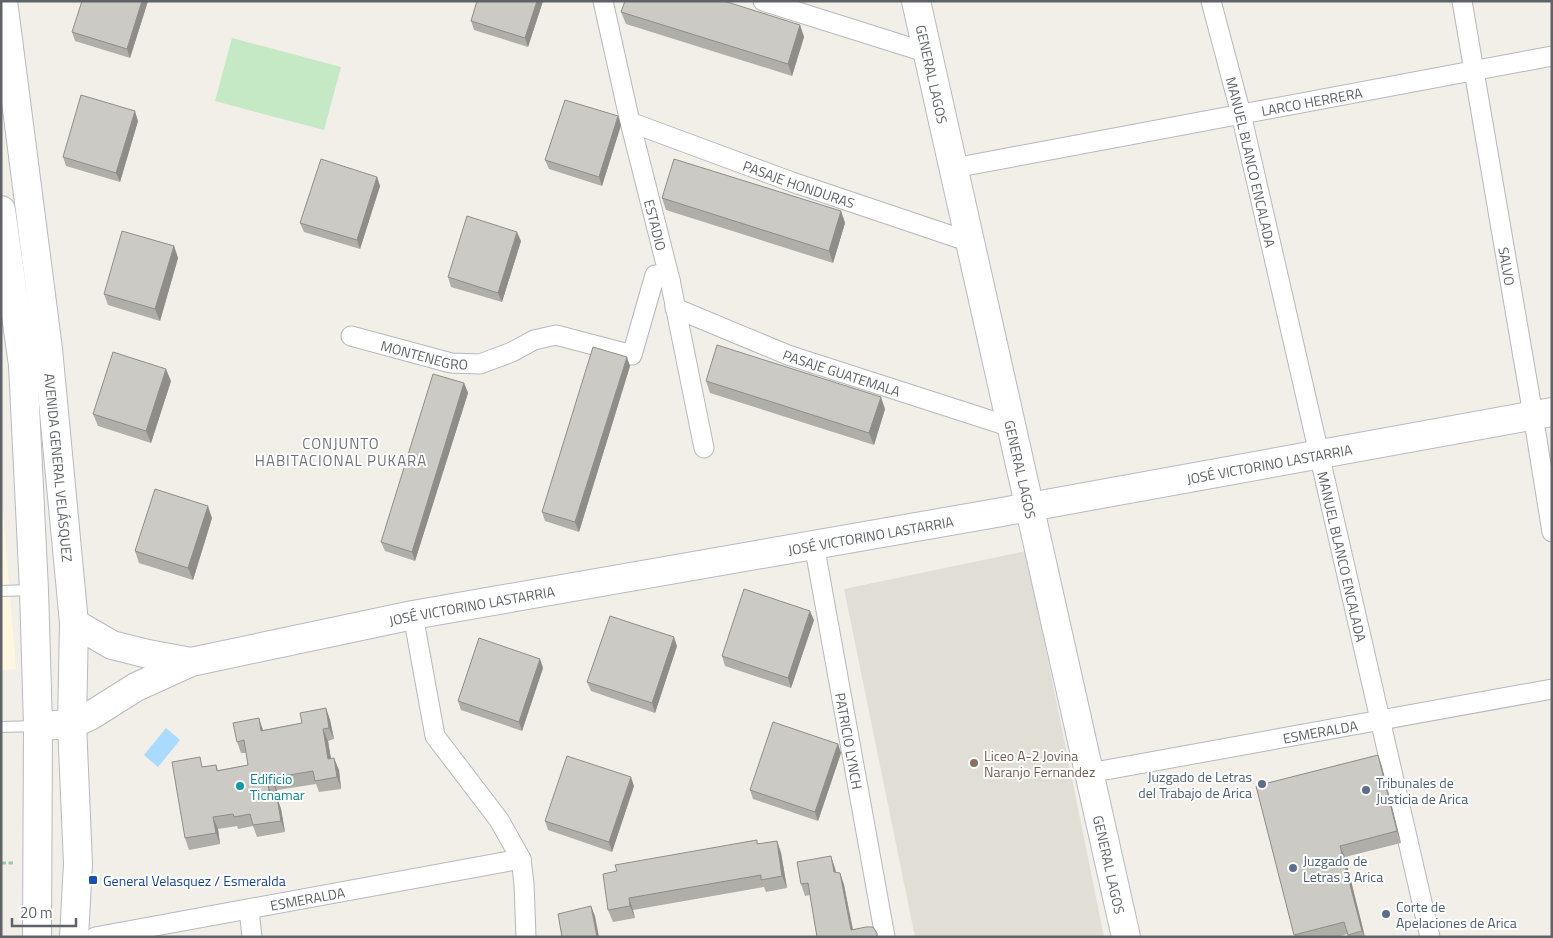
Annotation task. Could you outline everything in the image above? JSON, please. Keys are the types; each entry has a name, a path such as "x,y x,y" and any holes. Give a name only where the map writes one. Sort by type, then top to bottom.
{"main road":[{"name":"AVENIDA GENERAL VELÁSQUEZ","path":"3,1 48,349 74,623 72,724 78,864 74,937"},
{"name":"GENERAL LAGOS","path":"916,1 1126,937"},
{"name":"AVENIDA GENERAL VELÁSQUEZ","path":"1,210 23,365 34,590 38,726 37,937"},
{"name":"JOSÉ VICTORINO LASTARRIA","path":"38,726 72,724 90,716 136,687 191,662 413,615 1029,507 1543,413"},
{"name":"JOSÉ VICTORINO LASTARRIA","path":"74,623 112,645 191,662"}],"street":[{"name":"ESTADIO","path":"603,1 630,122 670,280 704,448"},
{"path":"763,1 928,53"},
{"name":"MANUEL BLANCO ENCALADA","path":"1211,1 1241,114 1430,937"},
{"name":"SALVO","path":"1462,1 1474,71 1543,413 1552,532"},
{"name":"LARCO HERRERA","path":"954,168 1552,56"},
{"name":"PASAJE HONDURAS","path":"630,122 792,182 970,242"},
{"name":"MONTENEGRO","path":"351,336 451,363 480,364 512,352 534,340 556,335 632,355 655,275 670,280"},
{"name":"PASAJE GUATEMALA","path":"675,308 788,355 1012,427"},
{"name":"PATRICIO LYNCH","path":"814,544 885,937"},
{"path":"413,615 435,736 499,820 521,859 526,937"},
{"name":"ESMERALDA","path":"1089,773 1552,689"},
{"name":"ESMERALDA","path":"95,937 521,859"},
{"path":"249,909 252,937"}],"lane":[{"path":"1,592 34,590"},
{"path":"1,727 38,726"}],"shaded area":[{"path":"1,489 16,669 1,670"},
{"name":"Liceo A-2 Jovina Naranjo Fernandez","path":"1026,551 1104,937 915,937 844,589"}],"green space":[{"path":"232,38 341,67 324,130 215,101"}],"water":[{"path":"166,728 180,740 158,767 144,755"}],"building":[{"path":"82,1 142,1 127,49 72,32"},
{"path":"477,1 537,1 525,38 471,21"},
{"path":"625,1 724,1 800,25 788,64 621,12"},
{"path":"81,95 135,111 116,173 63,157"},
{"path":"565,100 618,116 599,177 545,160"},
{"path":"321,159 377,177 357,240 300,223"},
{"path":"674,159 841,211 829,251 662,198"},
{"path":"467,216 517,232 498,293 448,277"},
{"path":"122,231 174,246 155,309 104,294"},
{"path":"717,345 881,397 869,433 706,381"},
{"path":"593,347 627,357 575,522 542,512"},
{"path":"113,352 166,369 146,431 93,414"},
{"path":"433,374 464,383 412,552 381,542"},
{"path":"155,489 208,506 188,568 135,551"},
{"path":"744,589 810,611 788,678 722,656"},
{"path":"610,616 674,637 652,703 587,682"},
{"path":"479,638 540,659 519,722 458,701"},
{"name":"Edificio Ticnamar","path":"326,708 329,728 323,729 328,759 334,758 337,777 315,781 313,771 272,778 273,783 268,784 270,798 277,797 281,821 253,825 250,814 234,817 233,814 213,817 216,833 185,838 172,762 200,757 202,767 216,765 217,771 248,765 244,740 237,742 233,723 259,718 261,731 302,723 300,713"},
{"path":"773,722 838,744 815,812 750,790"},
{"path":"1378,755 1397,831 1340,846 1362,931 1348,935 1344,922 1294,935 1256,786"},
{"path":"567,756 631,777 609,842 545,821"},
{"path":"757,840 757,844 777,841 782,876 761,880 761,875 629,898 630,906 608,910 603,874 617,871 615,865"},
{"path":"831,856 834,872 840,873 851,930 873,927 877,937 817,937 808,883 801,884 797,862"},
{"path":"591,906 597,937 562,937 558,914"}],"place":[{"name":"Liceo A-2 Jovina Naranjo Fernandez","path":"974,763"},
{"name":"Juzgado de Letras del Trabajo de Arica","path":"1262,784"},
{"name":"Edificio Ticnamar","path":"240,786"},
{"name":"Tribunales de Justicia de Arica","path":"1366,790"},
{"name":"Juzgado de Letras 3 Arica","path":"1293,868"},
{"name":"General Velasquez / Esmeralda","path":"93,880"},
{"name":"Corte de Apelaciones de Arica","path":"1386,914"}],"district":[{"name":"CONJUNTO HABITACIONAL PUKARA","path":"341,452"}]}
